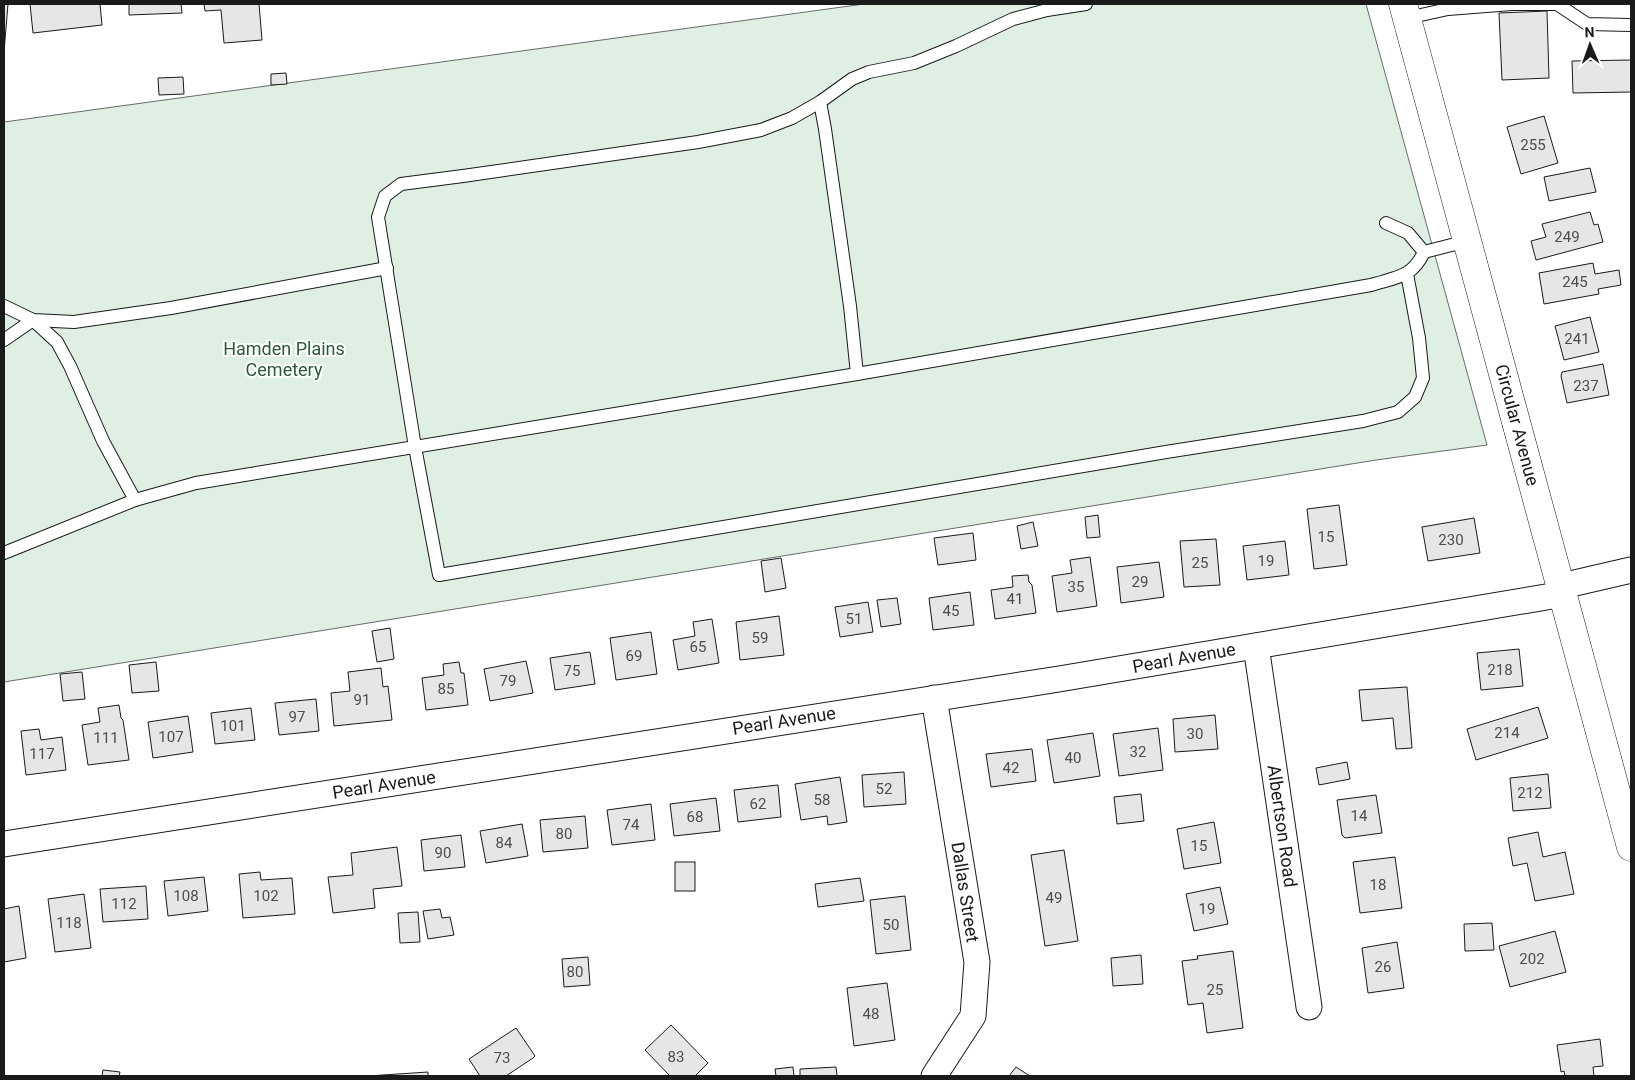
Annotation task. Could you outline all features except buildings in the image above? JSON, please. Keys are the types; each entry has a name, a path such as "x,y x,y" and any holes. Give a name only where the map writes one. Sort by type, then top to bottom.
{"main road":[{"name":"Circular Avenue","path":"1405,11 1631,846"}],"street":[{"name":"Pearl Avenue","path":"4,844 1059,679 1256,646 1563,590 1631,570"},
{"name":"Albertson Road","path":"1256,646 1309,1007"},
{"name":"Dallas Street","path":"934,698 977,962 973,1016 934,1076"}],"lane":[{"path":"1086,4 1047,10 1012,19 956,46 914,63 869,72 852,80 792,118 761,130 716,139 483,174 401,184 385,196 378,217 415,447 439,575 1166,452 1363,421 1398,412 1415,397 1423,378 1419,338 1407,274"},
{"path":"1405,11 1512,4 1557,4 1587,24 1631,25"},
{"path":"820,102 850,306 857,374"},
{"path":"1386,223 1408,233 1424,252"},
{"path":"1424,252 1467,241"},
{"path":"4,553 135,500 196,483 857,374 1371,285 1407,274 1418,265 1424,252"},
{"path":"4,340 33,320 74,322 134,314 387,268"},
{"path":"4,306 33,320 56,342 70,366 103,440 135,500"}],"green space":[{"name":"Hamden Plains Cemetery","path":"864,4 1366,4 1487,445 1376,460 4,682 4,122"}]}
